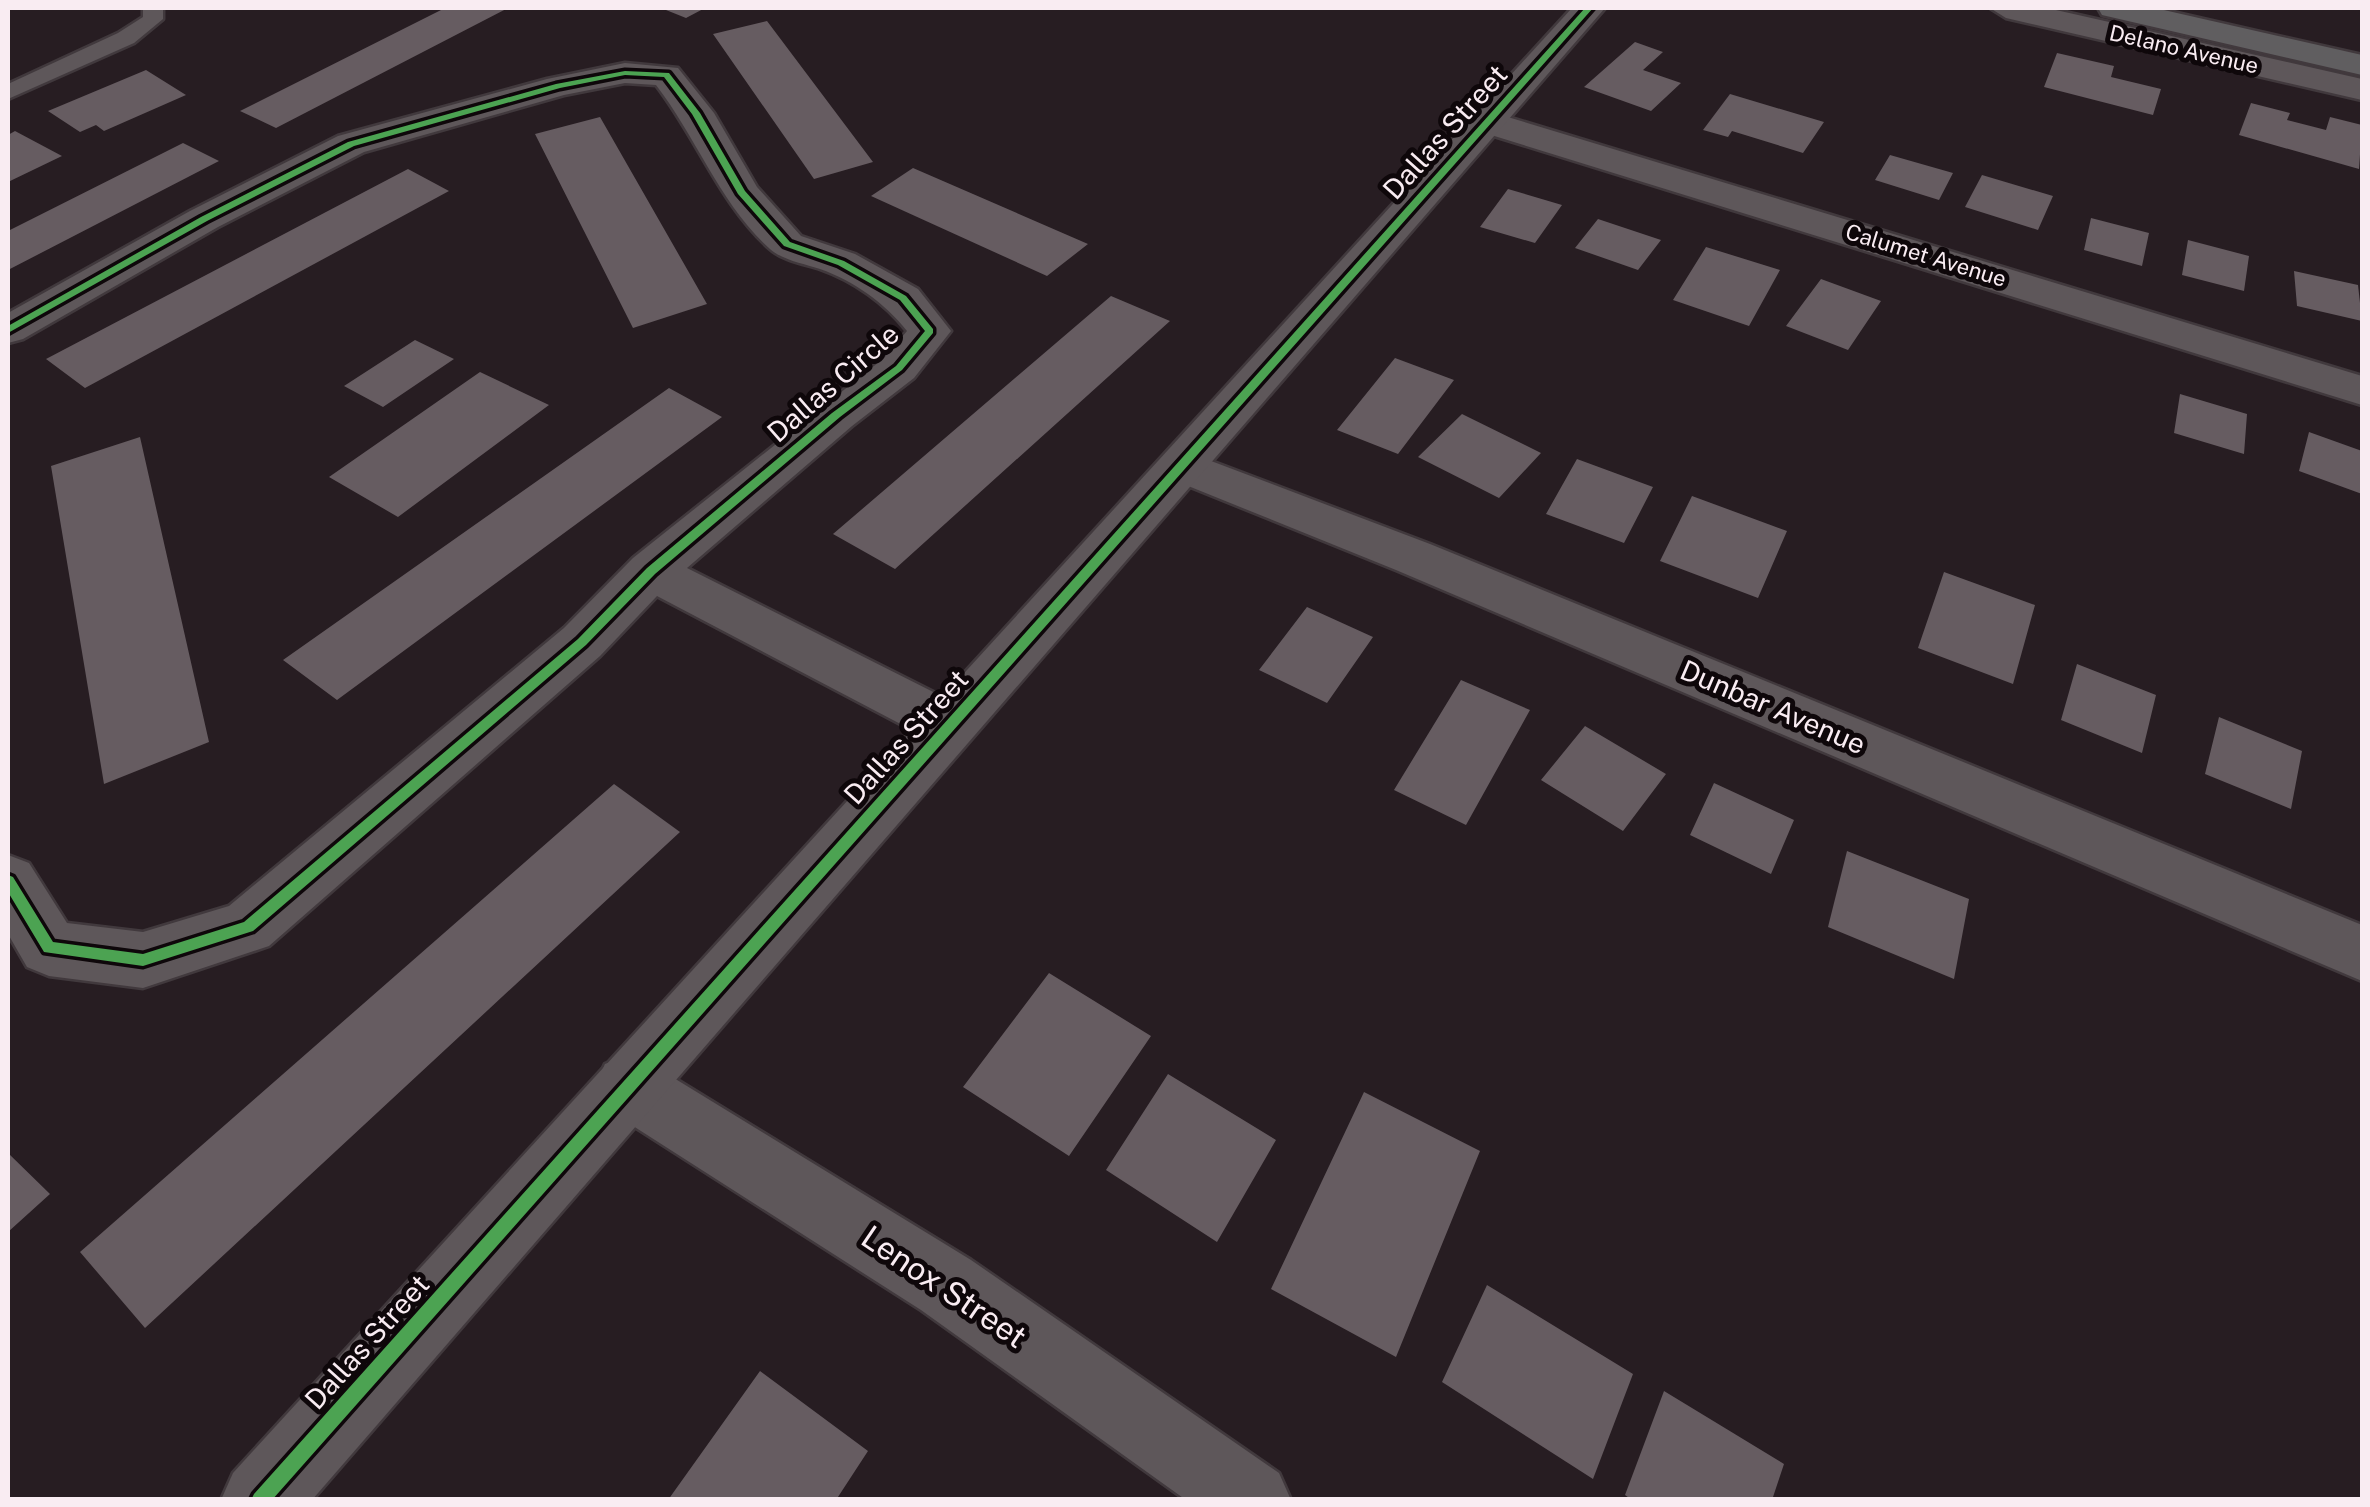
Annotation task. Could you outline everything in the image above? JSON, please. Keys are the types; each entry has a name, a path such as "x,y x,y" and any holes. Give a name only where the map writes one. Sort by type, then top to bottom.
{"main road":[{"path":"2114,8 2362,65"}],"street":[{"name":"Dallas Street","path":"260,1500 1590,8"},
{"name":"Delano Avenue","path":"2006,8 2362,90"},
{"name":"Dallas Circle","path":"8,330 204,218 351,144 558,86 626,73 666,75 696,113 741,192 786,244 841,262 903,298 930,330 899,368 836,415 651,571 582,642 248,927 142,960 49,948 8,881"},
{"name":"Calumet Avenue","path":"1488,122 2362,392"},
{"name":"Dunbar Avenue","path":"1182,466 1413,556 2362,952"},
{"path":"651,571 950,726"},
{"name":"Lenox Street","path":"628,1086 946,1285 1252,1500"}],"lane":[{"path":"8,92 126,38 154,19 152,8"}],"building":[{"path":"445,8 508,8 276,128 240,111"},
{"path":"661,8 705,8 686,18"},
{"path":"767,21 873,162 814,179 713,34"},
{"path":"1635,42 1663,52 1643,70 1681,83 1651,111 1584,87"},
{"path":"2057,53 2114,66 2111,77 2161,89 2153,115 2044,87"},
{"path":"146,70 186,95 104,131 96,125 80,132 48,111"},
{"path":"1730,94 1824,122 1803,153 1732,131 1728,137 1703,130"},
{"path":"2251,103 2290,113 2287,120 2326,130 2330,117 2362,125 2359,169 2239,135"},
{"path":"600,117 707,304 633,328 535,134"},
{"path":"15,131 62,156 8,182 8,135"},
{"path":"183,143 219,161 8,270 8,231"},
{"path":"1890,155 1953,173 1939,200 1875,180"},
{"path":"913,168 1088,244 1047,276 871,196"},
{"path":"408,169 449,191 85,388 46,359"},
{"path":"1982,175 2053,196 2038,230 1965,207"},
{"path":"1508,189 1562,205 1535,243 1480,227"},
{"path":"2091,218 2149,233 2142,266 2084,250"},
{"path":"1598,219 1661,240 1638,270 1575,248"},
{"path":"2188,240 2249,256 2244,291 2182,275"},
{"path":"1706,247 1780,270 1749,326 1673,300"},
{"path":"2294,271 2358,285 2362,321 2297,306"},
{"path":"1821,279 1881,301 1848,350 1786,326"},
{"path":"1111,296 1170,321 895,569 833,534"},
{"path":"415,340 454,359 383,407 344,386"},
{"path":"1395,358 1454,380 1398,454 1337,430"},
{"path":"480,372 549,405 398,517 329,477"},
{"path":"669,388 722,417 337,700 283,660"},
{"path":"2180,394 2247,414 2244,454 2174,433"},
{"path":"1462,414 1541,453 1499,498 1418,457"},
{"path":"2309,432 2362,451 2362,494 2299,471"},
{"path":"140,437 209,742 104,784 51,466"},
{"path":"1577,459 1653,487 1624,543 1546,514"},
{"path":"1692,496 1787,531 1758,598 1660,561"},
{"path":"1944,572 2035,605 2013,684 1918,648"},
{"path":"1307,607 1373,637 1327,703 1259,670"},
{"path":"2077,664 2156,695 2142,753 2061,720"},
{"path":"1461,680 1530,710 1466,825 1394,790"},
{"path":"2219,717 2302,751 2291,809 2205,774"},
{"path":"1585,726 1666,774 1623,831 1541,780"},
{"path":"1714,783 1794,820 1771,874 1690,835"},
{"path":"614,784 680,832 145,1328 80,1252"},
{"path":"1847,851 1969,899 1954,979 1828,927"},
{"path":"1049,973 1151,1036 1069,1156 963,1087"},
{"path":"1168,1074 1276,1140 1217,1242 1106,1170"},
{"path":"1364,1092 1480,1151 1396,1357 1271,1289"},
{"path":"8,1153 50,1194 8,1232"},
{"path":"1487,1285 1633,1374 1593,1479 1442,1382"},
{"path":"760,1371 868,1451 836,1500 668,1500"},
{"path":"1664,1391 1784,1464 1772,1500 1632,1500 1625,1495"}],"cycle path":[{"path":"260,1500 1589,8"},
{"path":"8,330 204,219 351,144 559,86 625,73 666,75 696,113 741,192 787,244 841,263 903,298 930,331 899,368 836,415 651,571 582,642 248,927 143,960 49,948 8,881"}]}
